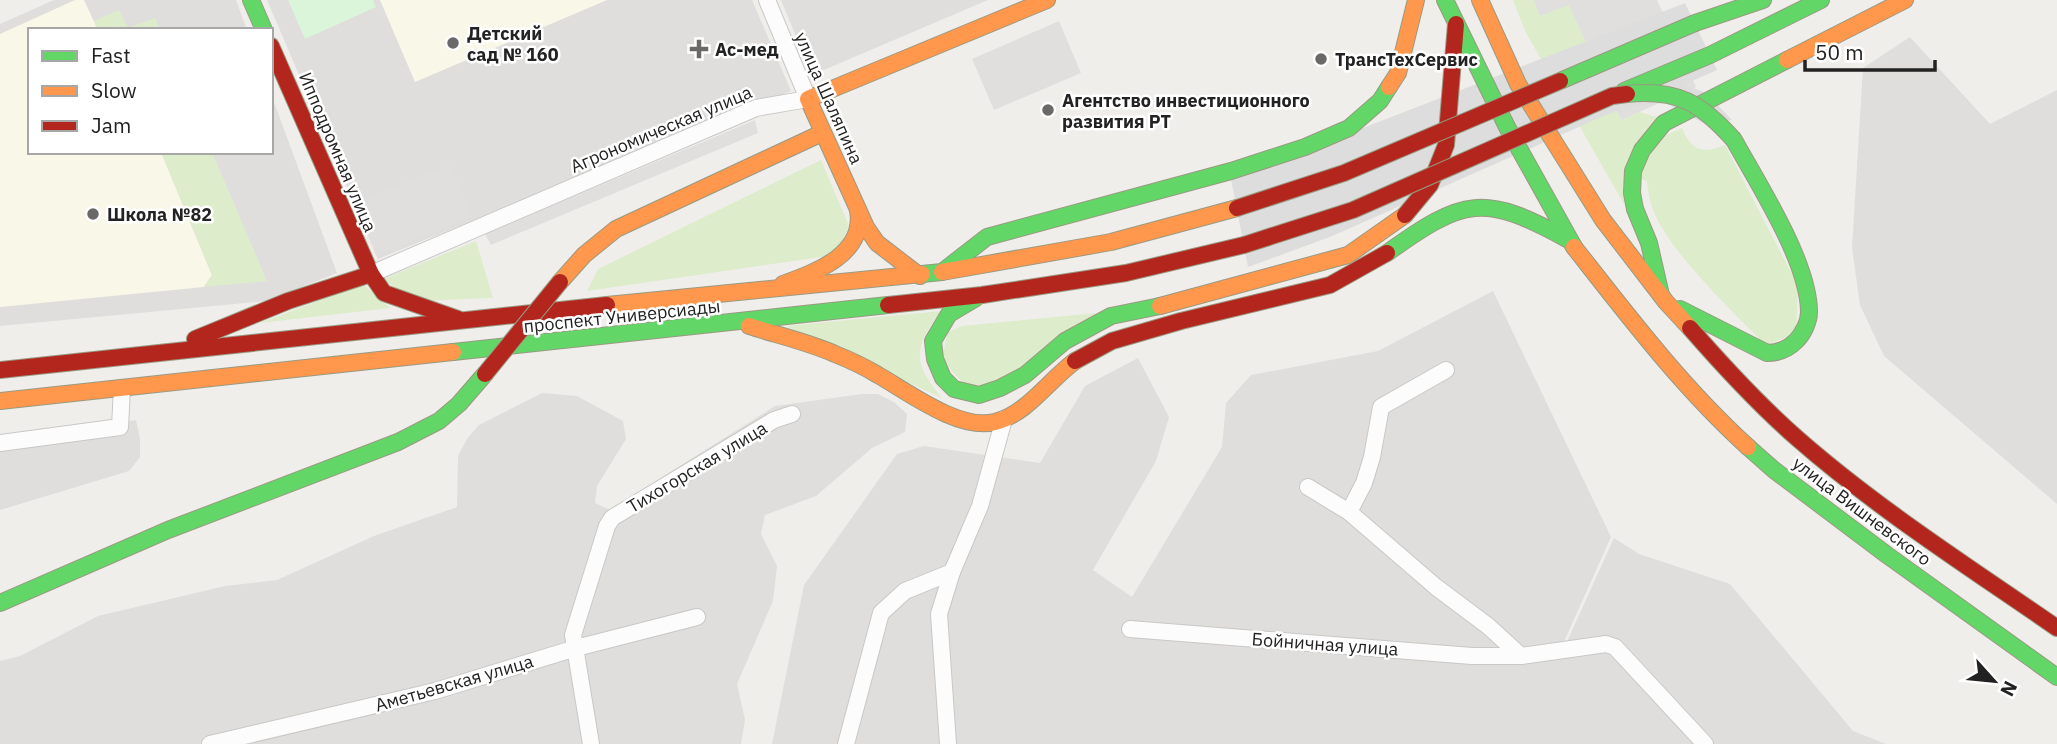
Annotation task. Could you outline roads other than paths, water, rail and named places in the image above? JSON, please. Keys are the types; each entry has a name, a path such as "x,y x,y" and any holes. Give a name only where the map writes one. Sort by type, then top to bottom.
{"main road":[{"path":"251,0 263,28"},
{"name":"Агрономическая улица","path":"808,99 1047,0"},
{"path":"942,272 987,237 1231,171 1305,147 1349,128 1380,101 1398,73 1416,0"},
{"path":"1446,0 1507,127 1567,239"},
{"name":"улица Вишневского","path":"1480,0 1518,84 1603,220 1663,298 1744,389 1799,440 1905,523 2057,628"},
{"name":"проспект Универсиады","path":"0,370 770,288 920,276 1111,242 1237,208 1344,173 1695,23 1763,0"},
{"name":"проспект Универсиады","path":"0,401 736,323 982,295 1126,273 1244,246 1353,209 1710,55 1821,0"},
{"path":"1612,96 1650,91 1673,94 1695,103 1714,118 1734,141 1778,222 1802,278 1809,313 1805,329 1791,346 1775,354 1767,354 1663,298 1648,239 1634,206 1630,182 1637,160 1646,140 1664,122 1905,0"},
{"path":"982,295 950,314 933,341 934,359 943,378 954,389 979,395 1025,375 1065,341 1111,316 1174,303 1348,255 1401,219 1430,185 1446,145 1456,22"},
{"name":"Ипподромная улица","path":"273,51 370,274"},
{"name":"улица Шаляпина","path":"808,99 877,243 920,276"},
{"path":"0,603 168,530 398,442 439,421 459,404 584,255 616,229 822,133"},
{"path":"736,323 833,353 875,373 935,410 976,423 991,423 1004,419 1031,400 1073,362 1112,341 1181,321 1330,285 1384,255 1429,223 1462,209 1489,207 1511,212 1534,220 1567,239"},
{"path":"770,288 798,278 840,256 853,240 859,226 859,210"},
{"name":"улица Вишневского","path":"1567,239 1660,357 1720,421 1774,470 2057,677"},
{"path":"167,351 288,301 370,274 384,293 458,320"}],"street":[{"name":"улица Шаляпина","path":"767,0 808,99"},
{"name":"Агрономическая улица","path":"370,274 756,108 808,99"},
{"path":"1349,512 1373,457 1381,407 1446,370"},
{"path":"0,443 120,426 122,388"},
{"name":"Тихогорская улица","path":"591,744 573,635 607,526 612,518 774,420 792,414"},
{"path":"948,744 939,614 952,572 980,506 1004,419"},
{"path":"1308,487 1349,512 1521,656"},
{"path":"846,744 881,613 905,591 952,572"},
{"name":"Аметьевская улица","path":"210,744 435,691 576,648 697,617"},
{"name":"Бойничная улица","path":"1129,629 1472,656 1521,656 1606,644 1615,647 1705,744"}],"place":[{"name":"Детский сад № 160","path":"453,43"},
{"name":"Ас-мед","path":"699,49"},
{"name":"ТрансТехСервис","path":"1321,59"},
{"name":"Агентство инвестиционного развития РТ","path":"1048,110"},
{"name":"Школа №82","path":"93,214"}]}
